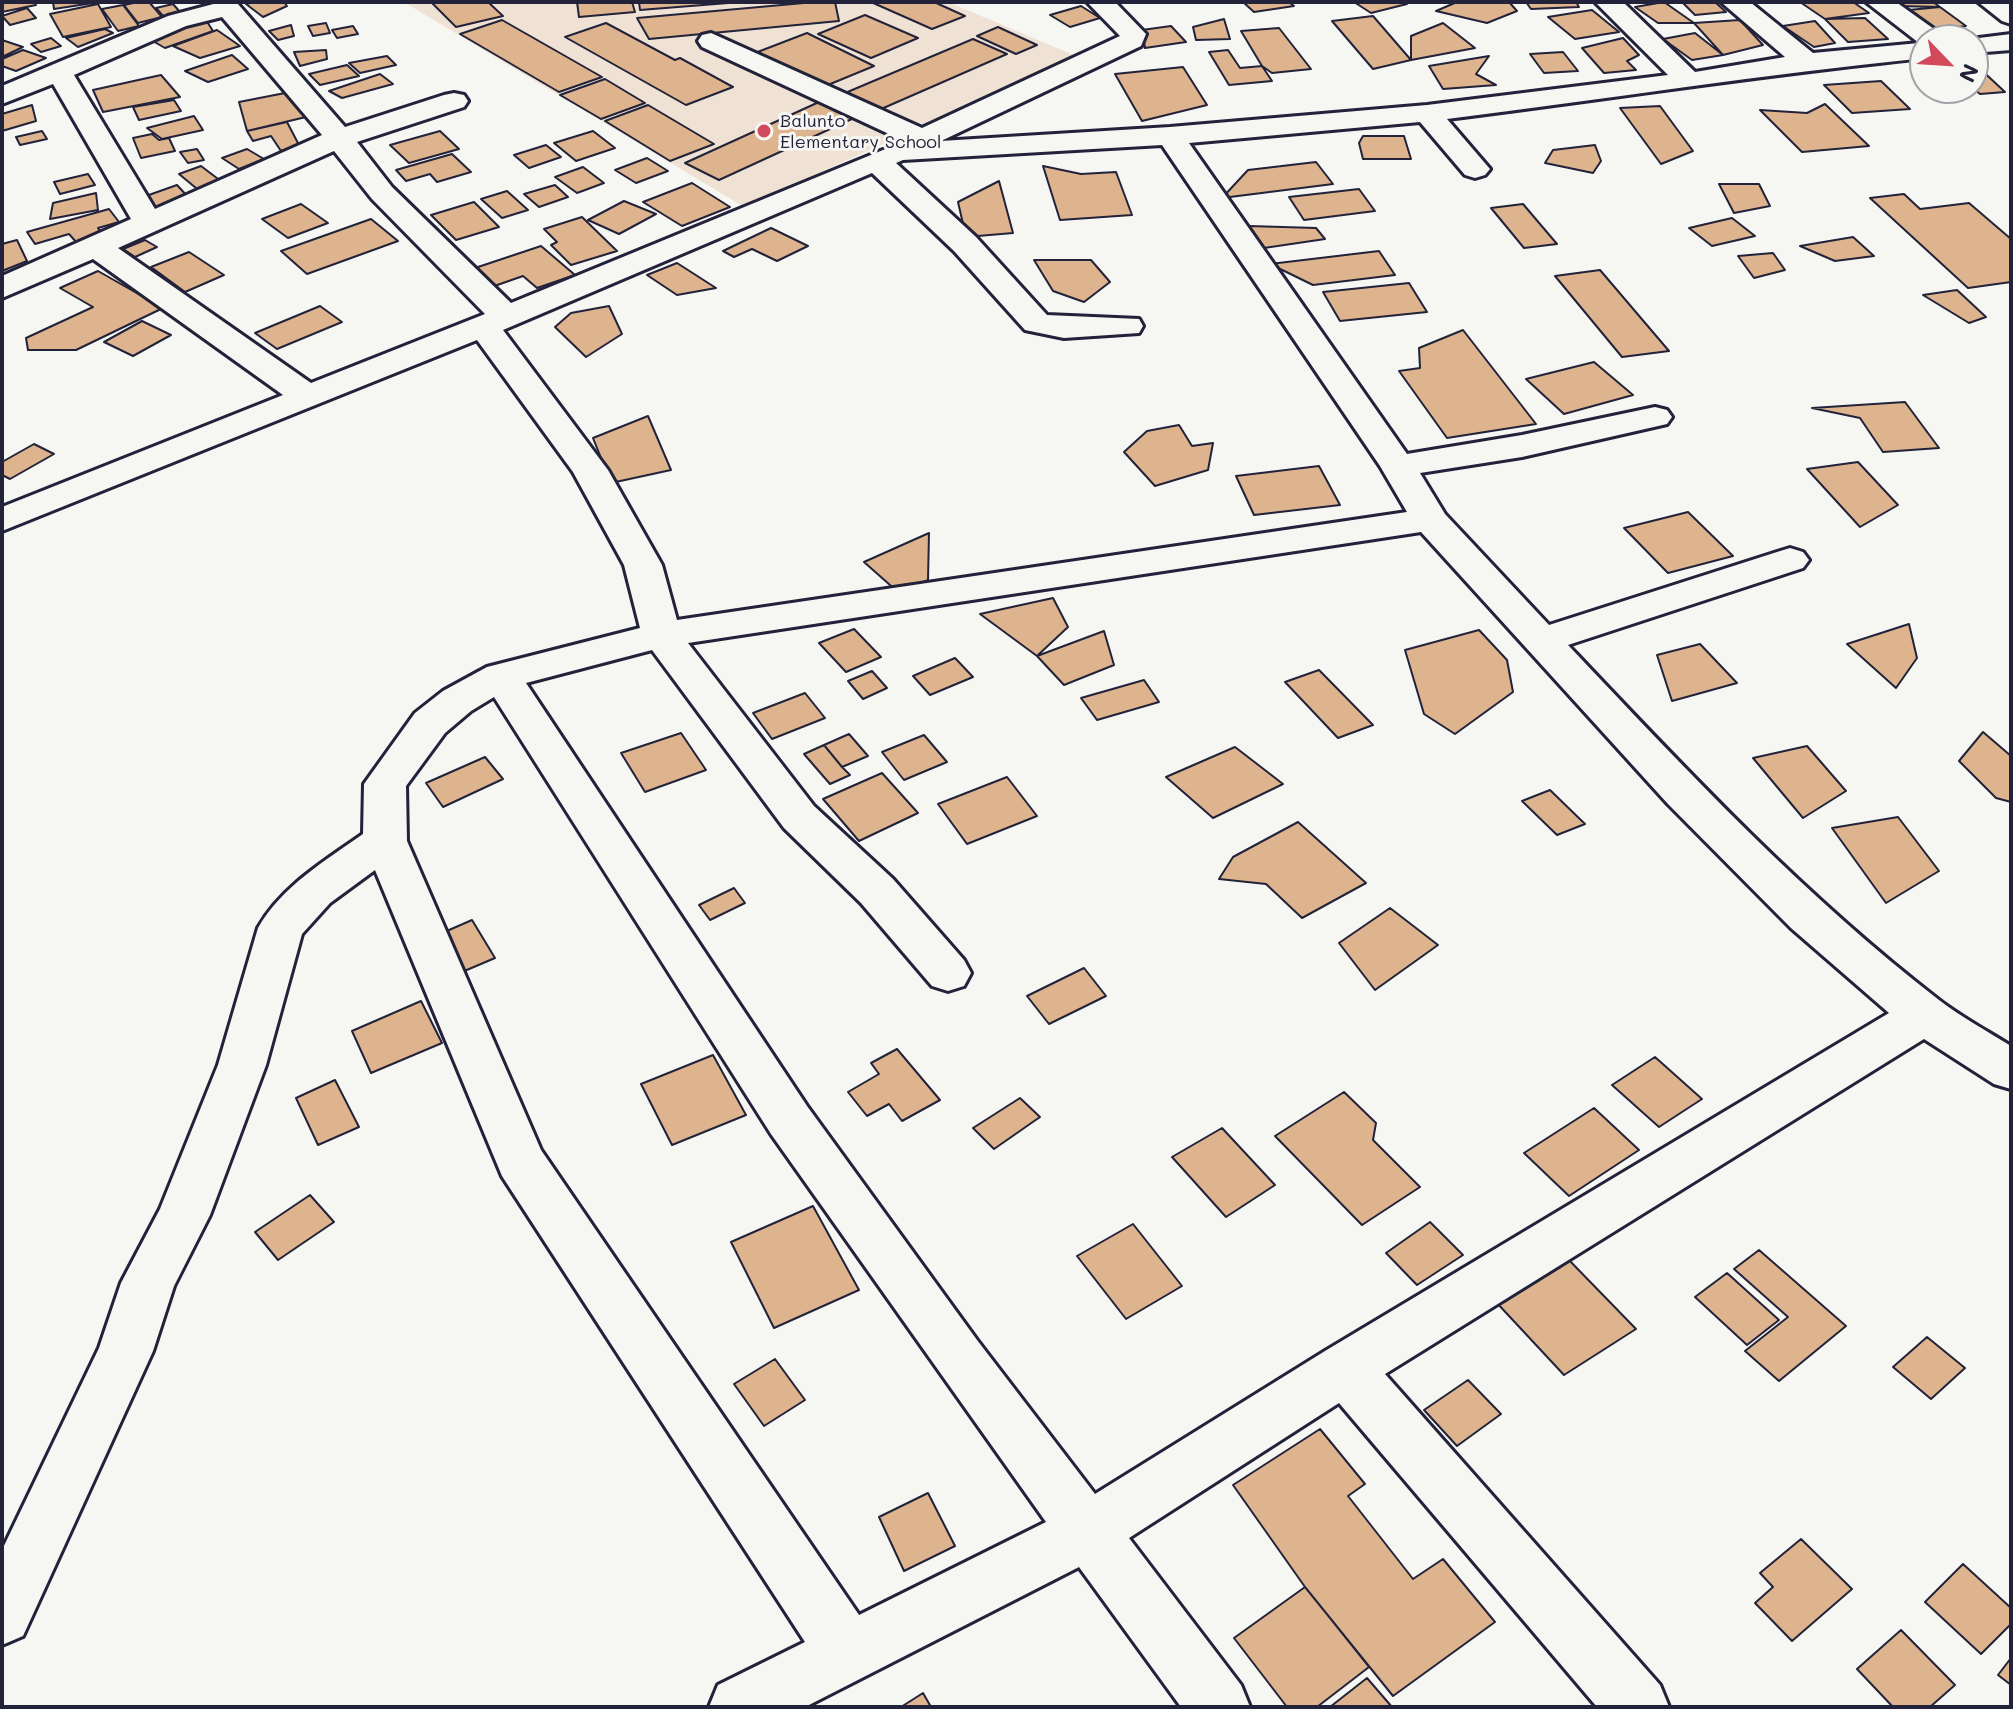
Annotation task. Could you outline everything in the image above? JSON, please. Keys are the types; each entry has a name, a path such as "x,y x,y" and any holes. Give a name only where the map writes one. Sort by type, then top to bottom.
{"street":[{"path":"2,520 494,322 899,151 1132,40 1133,34 1100,2"},
{"path":"1608,2 1689,81"},
{"path":"1734,2 1807,62"},
{"path":"1879,2 1910,24"},
{"path":"1991,2 2011,16"},
{"path":"2,96 177,21 234,5 382,193 494,322 590,470 643,565 661,635 799,817 877,891 948,973"},
{"path":"711,41 899,151 965,244 1036,323 1064,328 1127,326"},
{"path":"1989,44 2011,42"},
{"path":"899,151 1170,136 1427,113 1689,81 1807,62 1909,52"},
{"path":"58,70 148,223"},
{"path":"2,288 339,138 454,101"},
{"path":"1427,113 1475,169"},
{"path":"1170,136 1398,466 1430,520 1683,793 1807,916 1924,1015 2011,1070"},
{"path":"97,247 307,396"},
{"path":"1398,466 1522,446 1655,417"},
{"path":"847,1651 520,1161 385,841 385,784 430,723 457,701 501,676 661,635 1430,520"},
{"path":"1543,640 1790,560"},
{"path":"501,676 789,1120 958,1357 1219,1707"},
{"path":"2,1615 126,1351 148,1283 184,1215 242,1065 281,928 314,891 385,841"},
{"path":"740,1707 1089,1531 1345,1369 1924,1015"},
{"path":"1345,1369 1638,1707"}],"shaded area":[{"name":"Balunto Elementary School","path":"404,2 948,2 1076,56 744,207"}],"building":[{"path":"2,2 34,2 36,5 2,12"},
{"path":"53,2 93,2 93,3 54,9"},
{"path":"149,2 162,17 138,23 124,5"},
{"path":"284,2 287,6 263,17 246,4"},
{"path":"431,2 488,2 503,16 456,27"},
{"path":"577,2 632,2 635,12 579,17"},
{"path":"639,2 741,2 640,10"},
{"path":"835,2 839,21 649,39 637,18"},
{"path":"871,2 934,2 965,16 932,29"},
{"path":"1243,2 1289,2 1294,6 1254,12"},
{"path":"1354,2 1404,2 1407,4 1371,13"},
{"path":"1457,2 1509,2 1517,11 1487,23 1436,11"},
{"path":"1526,2 1576,2 1579,7 1531,9"},
{"path":"1664,2 1694,23 1658,23 1635,7"},
{"path":"1715,2 1726,12 1695,15 1683,3"},
{"path":"1800,2 1853,2 1869,13 1825,19"},
{"path":"1890,2 1933,2 1940,7 1896,6"},
{"path":"98,4 111,27 63,37 50,14"},
{"path":"173,4 180,12 163,16 156,8"},
{"path":"123,5 139,26 118,31 102,9"},
{"path":"1081,6 1100,18 1070,27 1050,15"},
{"path":"1940,7 1963,24 1915,24 1898,11"},
{"path":"27,8 36,18 10,25 2,16"},
{"path":"1592,10 1619,32 1575,39 1548,17"},
{"path":"865,15 918,38 871,58 818,34"},
{"path":"1373,16 1411,60 1373,69 1332,21"},
{"path":"1865,18 1888,39 1848,42 1825,19"},
{"path":"1224,19 1230,39 1196,40 1193,27"},
{"path":"206,20 213,31 165,48 151,40"},
{"path":"502,20 602,77 559,92 460,34"},
{"path":"1740,20 1763,45 1723,55 1694,23"},
{"path":"1815,21 1835,43 1814,47 1783,26"},
{"path":"326,23 330,33 313,36 308,26"},
{"path":"606,23 733,87 686,105 565,37"},
{"path":"1443,23 1475,48 1411,60 1411,36"},
{"path":"291,25 294,36 278,40 269,31"},
{"path":"353,26 358,34 337,38 332,30"},
{"path":"1171,26 1186,42 1145,48 1142,30"},
{"path":"998,27 1037,45 1016,54 977,36"},
{"path":"1279,28 1311,69 1272,73 1262,66 1241,31"},
{"path":"105,29 113,33 78,47 66,38"},
{"path":"217,30 240,46 200,58 173,46"},
{"path":"807,33 874,66 823,87 755,53"},
{"path":"1695,33 1723,55 1692,60 1663,39"},
{"path":"51,38 61,46 41,52 31,44"},
{"path":"1623,38 1639,55 1627,61 1636,70 1604,73 1582,48"},
{"path":"973,39 1007,54 872,113 838,96"},
{"path":"2,40 23,47 2,57"},
{"path":"23,50 46,58 16,71 2,66 2,59"},
{"path":"326,50 327,59 300,66 294,52"},
{"path":"1228,50 1240,68 1262,66 1272,81 1229,85 1209,52"},
{"path":"1563,52 1578,71 1544,73 1530,54"},
{"path":"232,55 248,69 208,82 185,71"},
{"path":"387,56 396,65 360,73 349,63"},
{"path":"1489,56 1476,74 1496,85 1443,89 1429,66"},
{"path":"347,65 359,76 320,85 309,74"},
{"path":"1183,67 1207,105 1142,121 1115,74"},
{"path":"380,74 393,84 342,98 329,91"},
{"path":"161,75 180,97 103,112 93,90"},
{"path":"1989,77 2005,92 1989,93"},
{"path":"605,79 645,103 601,119 560,95"},
{"path":"1881,81 1910,109 1852,113 1824,85"},
{"path":"285,93 306,117 247,131 239,102"},
{"path":"174,100 181,111 139,120 133,107"},
{"path":"819,102 854,118 719,180 685,163"},
{"path":"1825,104 1869,146 1802,152 1760,110 1807,113"},
{"path":"32,105 36,121 2,131 2,114"},
{"path":"648,105 714,144 670,161 605,121"},
{"path":"1660,106 1693,151 1661,164 1620,108"},
{"path":"194,116 203,130 162,139 147,128"},
{"path":"287,122 299,145 281,151 271,136 253,141 247,131"},
{"path":"42,131 47,139 20,145 16,137"},
{"path":"440,131 459,149 409,163 390,145"},
{"path":"593,131 615,148 576,161 554,143"},
{"path":"152,134 159,140 169,138 175,151 141,158 133,138"},
{"path":"1363,136 1404,136 1411,159 1363,159 1359,143"},
{"path":"546,145 561,157 529,168 514,155"},
{"path":"1595,145 1601,161 1593,173 1545,163 1553,150"},
{"path":"197,149 204,160 188,163 180,152"},
{"path":"247,149 264,159 239,169 222,158"},
{"path":"452,154 471,172 437,182 430,174 406,181 396,170"},
{"path":"647,158 668,171 636,183 615,170"},
{"path":"1316,162 1333,184 1222,198 1248,170"},
{"path":"201,166 226,185 202,193 179,174"},
{"path":"1043,166 1081,174 1116,172 1132,215 1060,220"},
{"path":"583,167 604,183 577,193 555,177"},
{"path":"88,174 95,185 60,194 54,182"},
{"path":"999,181 1013,233 966,237 958,202"},
{"path":"692,183 730,207 682,226 643,202"},
{"path":"1719,184 1759,184 1770,206 1734,213"},
{"path":"177,185 189,198 152,210 146,196"},
{"path":"555,185 568,197 539,207 524,194"},
{"path":"1359,189 1375,211 1304,220 1289,197"},
{"path":"507,191 528,210 502,218 481,199"},
{"path":"96,193 98,210 50,219 53,203"},
{"path":"1904,194 1920,209 1969,203 2011,239 2011,282 1968,288 1870,198"},
{"path":"624,201 656,214 619,234 588,220"},
{"path":"474,202 499,227 456,240 431,215"},
{"path":"301,204 328,223 288,238 262,219"},
{"path":"1523,204 1557,244 1524,248 1491,208"},
{"path":"109,209 119,222 98,228 103,236 77,243 69,234 35,244 27,232"},
{"path":"582,217 617,251 571,265 551,245 557,242 544,229"},
{"path":"1732,218 1755,236 1712,246 1689,228"},
{"path":"371,219 398,241 307,274 281,251"},
{"path":"1249,226 1316,228 1325,239 1264,248"},
{"path":"771,228 808,246 777,261 752,249 734,257 723,251"},
{"path":"1853,237 1874,256 1835,261 1800,246"},
{"path":"17,240 27,261 2,271 2,244"},
{"path":"145,240 157,247 135,257 123,249"},
{"path":"541,246 575,275 537,288 523,276 483,290 463,272"},
{"path":"1379,251 1395,275 1313,285 1270,264"},
{"path":"189,252 224,275 185,292 151,267"},
{"path":"1773,253 1785,270 1754,278 1738,256"},
{"path":"1034,260 1091,260 1110,282 1084,302 1053,291"},
{"path":"677,263 716,288 677,295 647,275"},
{"path":"1600,270 1669,351 1622,357 1555,276"},
{"path":"98,271 163,308 76,350 28,350 26,338 93,307 60,288"},
{"path":"1409,283 1427,312 1340,321 1323,292"},
{"path":"1957,290 1986,317 1969,323 1923,295"},
{"path":"320,306 342,322 277,349 255,333"},
{"path":"609,306 622,334 586,357 555,327 571,313"},
{"path":"142,321 171,335 133,356 104,342"},
{"path":"1463,330 1536,424 1447,438 1399,371 1420,368 1419,348"},
{"path":"1594,362 1633,395 1564,414 1526,379"},
{"path":"1905,402 1939,448 1883,452 1860,418 1812,408"},
{"path":"648,416 671,470 611,483 593,438"},
{"path":"1179,425 1192,446 1213,443 1208,470 1155,486 1124,452 1147,431"},
{"path":"34,444 54,454 10,479 2,475 2,462"},
{"path":"1858,462 1898,505 1860,527 1807,469"},
{"path":"1319,466 1340,505 1254,515 1236,476"},
{"path":"1688,512 1733,556 1668,573 1624,528"},
{"path":"929,533 928,580 899,593 864,562"},
{"path":"1053,598 1068,627 1037,656 980,614"},
{"path":"1909,624 1917,658 1896,688 1847,644"},
{"path":"854,629 881,657 846,672 819,643"},
{"path":"1479,630 1507,660 1513,692 1455,734 1424,714 1405,650"},
{"path":"1104,631 1114,665 1064,685 1037,656"},
{"path":"1700,644 1737,683 1672,701 1657,655"},
{"path":"955,658 973,677 930,695 913,676"},
{"path":"1319,670 1373,725 1338,738 1285,682"},
{"path":"872,671 887,688 863,699 848,681"},
{"path":"1144,680 1159,702 1097,720 1081,698"},
{"path":"805,693 825,718 772,739 753,713"},
{"path":"1983,732 2011,756 2011,802 1996,798 1959,761"},
{"path":"681,733 706,770 645,792 621,753"},
{"path":"849,734 868,756 842,767 824,745"},
{"path":"924,735 947,762 904,780 882,752"},
{"path":"824,745 850,775 830,784 804,754"},
{"path":"1807,746 1846,791 1803,818 1753,758"},
{"path":"1235,747 1283,784 1213,818 1166,777"},
{"path":"485,757 503,779 443,807 426,783"},
{"path":"882,773 918,813 859,841 823,799"},
{"path":"1007,777 1037,816 967,844 938,804"},
{"path":"1550,790 1585,824 1557,835 1522,801"},
{"path":"1898,817 1939,871 1886,903 1832,828"},
{"path":"1298,822 1366,883 1302,918 1266,884 1219,879 1233,857"},
{"path":"734,888 745,903 710,920 699,905"},
{"path":"1390,908 1438,945 1375,990 1339,943"},
{"path":"472,920 495,958 455,975 433,937"},
{"path":"1084,968 1106,996 1049,1024 1027,996"},
{"path":"421,1001 442,1043 371,1073 352,1031"},
{"path":"897,1049 940,1100 902,1121 889,1104 867,1116 848,1092 879,1074 871,1063"},
{"path":"713,1055 746,1115 672,1145 641,1084"},
{"path":"1655,1057 1702,1099 1659,1127 1612,1085"},
{"path":"335,1080 359,1127 318,1145 296,1098"},
{"path":"1344,1092 1376,1123 1373,1140 1420,1187 1362,1225 1275,1136"},
{"path":"1020,1098 1040,1117 994,1149 973,1128"},
{"path":"1594,1108 1639,1150 1569,1196 1524,1153"},
{"path":"1222,1128 1275,1185 1226,1217 1172,1157"},
{"path":"310,1195 334,1222 278,1260 255,1232"},
{"path":"813,1206 859,1290 774,1328 731,1242"},
{"path":"1430,1222 1463,1255 1417,1285 1386,1253"},
{"path":"1133,1224 1182,1286 1126,1319 1077,1256"},
{"path":"1759,1250 1846,1326 1779,1381 1745,1351 1788,1317 1734,1269"},
{"path":"1567,1258 1636,1329 1564,1375 1496,1302"},
{"path":"1727,1273 1779,1320 1747,1345 1695,1297"},
{"path":"1927,1337 1965,1368 1931,1399 1893,1367"},
{"path":"775,1359 805,1400 764,1426 734,1384"},
{"path":"1468,1380 1501,1414 1457,1446 1424,1410"},
{"path":"1320,1429 1365,1484 1348,1496 1413,1579 1443,1559 1495,1622 1393,1696 1305,1587 1233,1485"},
{"path":"928,1493 955,1546 904,1571 879,1517"},
{"path":"1801,1539 1852,1589 1792,1641 1755,1603 1773,1587 1760,1573"},
{"path":"1963,1564 2011,1608 2011,1624 1981,1654 1925,1602"},
{"path":"1305,1587 1369,1667 1317,1707 1287,1707 1234,1638"},
{"path":"1901,1630 1955,1685 1930,1707 1893,1707 1857,1669"},
{"path":"2011,1658 2011,1685 1998,1675"},
{"path":"1367,1678 1392,1707 1330,1707"},
{"path":"923,1693 931,1707 901,1707"}],"place":[{"name":"Balunto Elementary School","path":"764,131"}]}
